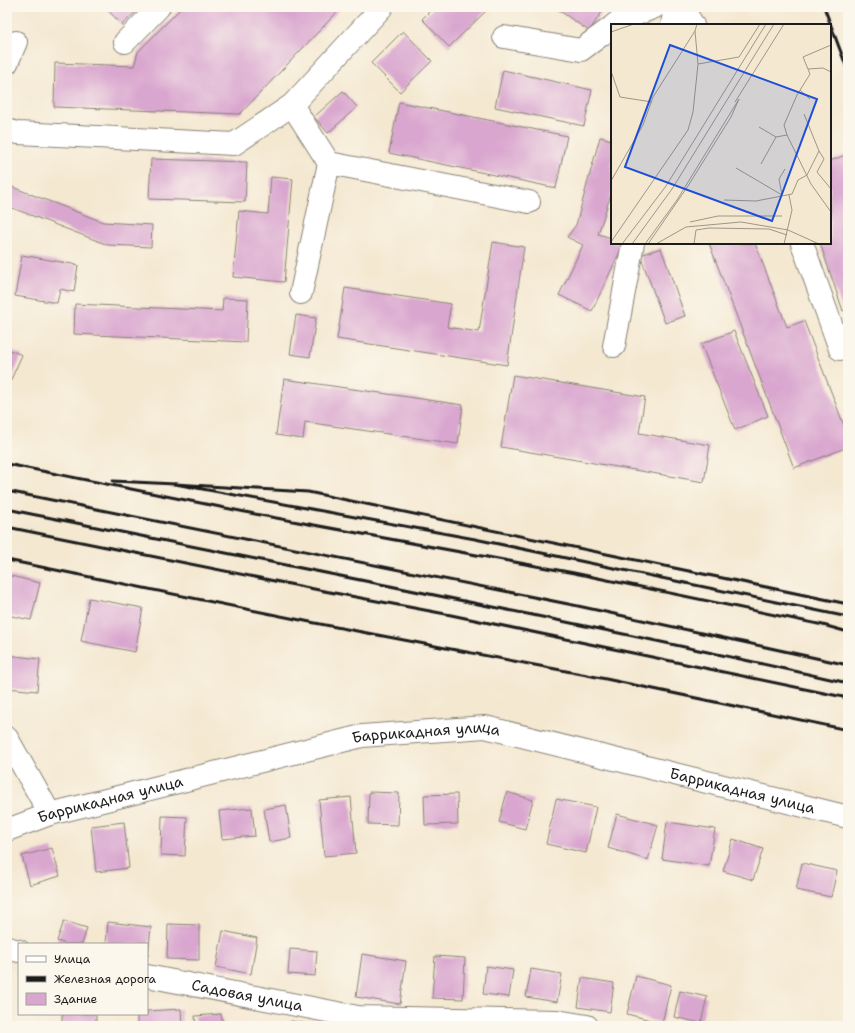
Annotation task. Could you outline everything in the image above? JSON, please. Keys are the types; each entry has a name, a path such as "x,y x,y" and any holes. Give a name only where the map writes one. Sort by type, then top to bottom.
{"street":[{"path":"124,42 159,7"},
{"path":"7,130 18,133 234,144 292,105 382,7"},
{"path":"615,24 619,21 655,7"},
{"path":"672,24 676,7"},
{"path":"682,7 692,24"},
{"path":"504,37 581,50 611,28"},
{"path":"7,63 16,42"},
{"path":"292,105 329,163 302,293"},
{"path":"329,163 529,202"},
{"path":"614,346 633,244"},
{"path":"802,244 840,349"},
{"name":"Баррикадная улица","path":"7,830 50,814 362,736 485,727 848,817"},
{"path":"7,738 50,814"},
{"path":"7,948 18,951"},
{"name":"Садовая улица","path":"148,976 393,1022 557,1021 587,1026"}],"building":[{"path":"105,7 141,7 122,25"},
{"path":"182,7 342,7 240,114 54,107 55,63 134,66 138,52"},
{"path":"434,7 490,7 449,47 422,19"},
{"path":"554,7 600,7 604,9 589,31"},
{"path":"403,31 432,61 400,92 371,63"},
{"path":"503,70 592,90 584,126 495,107"},
{"path":"343,91 357,107 328,133 314,117"},
{"path":"399,102 567,136 556,188 389,153"},
{"path":"600,137 611,140 611,194 598,234 611,238 611,244 624,244 592,311 559,295 583,245 567,237 576,225"},
{"path":"848,154 848,309 843,311 820,244 831,244 831,161"},
{"path":"151,159 247,162 245,202 149,199"},
{"path":"271,177 293,179 284,282 233,277 239,211 268,214"},
{"path":"7,185 103,222 152,225 151,247 108,245 7,206"},
{"path":"493,242 524,247 507,365 337,339 345,288 451,304 447,327 479,332"},
{"path":"709,244 755,244 787,327 804,321 848,436 848,447 794,468"},
{"path":"661,248 685,316 665,323 640,255"},
{"path":"22,255 78,265 74,292 60,289 57,303 15,296"},
{"path":"223,298 248,299 246,342 74,334 75,304 222,311"},
{"path":"296,315 316,318 310,357 290,354"},
{"path":"734,331 768,416 735,430 701,344"},
{"path":"7,349 22,355 9,384 7,383"},
{"path":"513,375 645,397 639,433 710,445 704,482 501,447"},
{"path":"284,379 463,405 458,444 305,422 303,439 276,435"},
{"path":"7,575 40,583 31,620 7,615"},
{"path":"89,598 143,608 135,652 81,641"},
{"path":"7,655 40,659 37,691 7,688"},
{"path":"369,792 399,793 398,825 368,824"},
{"path":"507,792 533,800 525,829 499,822"},
{"path":"457,794 458,824 425,825 424,795"},
{"path":"351,797 356,853 324,856 319,800"},
{"path":"556,799 596,807 586,853 546,844"},
{"path":"286,805 291,838 269,842 264,809"},
{"path":"252,808 255,836 222,839 219,811"},
{"path":"617,814 658,825 648,860 608,848"},
{"path":"162,816 187,817 185,856 161,855"},
{"path":"124,822 129,868 96,872 91,826"},
{"path":"667,822 715,829 709,866 662,859"},
{"path":"733,839 763,849 753,880 723,871"},
{"path":"52,848 60,876 30,885 22,856"},
{"path":"802,863 837,871 831,897 796,890"},
{"path":"64,921 87,928 82,943 63,943 57,941"},
{"path":"108,922 151,927 148,956 148,943 106,943"},
{"path":"168,924 199,925 199,960 167,959"},
{"path":"223,931 257,938 251,974 216,967"},
{"path":"290,949 317,951 315,976 288,974"},
{"path":"362,954 406,961 400,1004 356,997"},
{"path":"435,956 465,958 463,999 432,998"},
{"path":"486,966 513,970 509,997 483,994"},
{"path":"531,969 562,974 557,1002 526,997"},
{"path":"636,976 671,985 662,1023 627,1014"},
{"path":"582,978 614,983 610,1012 578,1007"},
{"path":"680,991 707,997 701,1023 674,1017"},
{"path":"181,1009 182,1026 137,1026 137,1015 148,1015 148,1011"},
{"path":"221,1014 223,1026 196,1026 195,1016"},
{"path":"62,1015 96,1015 96,1026 62,1026"},
{"path":"291,1021 315,1025 315,1026 290,1026"}],"railway":[{"path":"824,7 830,24"},
{"path":"831,26 848,71"},
{"path":"7,464 260,515 574,573 823,625 848,632"},
{"path":"113,481 175,484"},
{"path":"848,604 308,492 175,484 475,539 848,617"},
{"path":"7,491 578,606 848,665"},
{"path":"7,509 533,615 848,683"},
{"path":"7,527 451,615 848,698"},
{"path":"7,560 315,623 587,675 848,730"}]}
